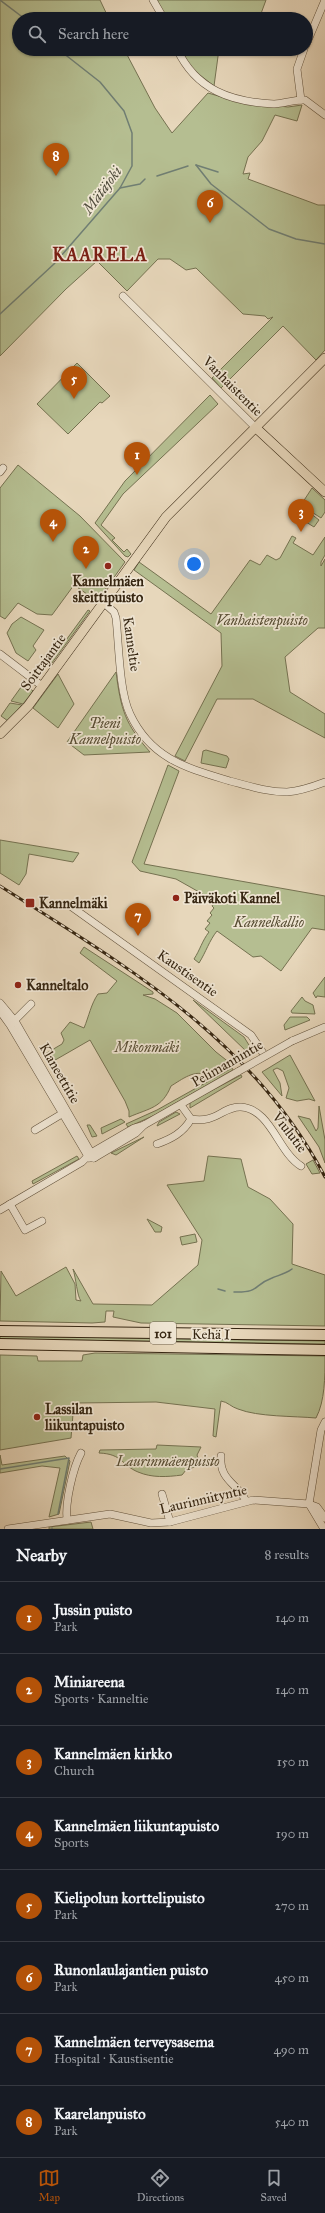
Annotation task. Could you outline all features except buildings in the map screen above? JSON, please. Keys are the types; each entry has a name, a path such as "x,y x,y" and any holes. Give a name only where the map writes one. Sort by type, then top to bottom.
{"highway":[{"name":"Kehä I","path":"0,1331 325,1335"},
{"name":"Kehä I","path":"0,1344 325,1350"}],"main road":[{"path":"104,603 166,517 325,358"},
{"name":"Vanhaistentie","path":"256,428 325,492"},
{"name":"Soittajantie","path":"0,734 28,706 104,603"}],"street":[{"path":"153,0 160,12"},
{"path":"313,28 325,0"},
{"path":"181,56 190,72 203,84 214,91 258,102 279,104 301,100 309,102 325,115"},
{"path":"301,100 297,69 302,56"},
{"name":"Vanhaistentie","path":"123,296 256,428"},
{"name":"Kanneltie","path":"104,603 114,612 116,618 123,680 129,712 146,738 161,754 190,769 257,789 287,792 325,787"},
{"path":"0,654 42,686"},
{"name":"Kanneltie","path":"317,787 325,782"},
{"name":"Kaustisentie","path":"68,905 251,1035 265,1056"},
{"name":"Klaneettitie","path":"0,1003 91,1156"},
{"path":"13,1023 31,1004"},
{"name":"Klaneettitie","path":"0,1011 13,1023"},
{"name":"Pelimannintie","path":"0,1210 91,1156 134,1128 144,1125 181,1105 292,1041 325,1026"},
{"path":"157,1144 182,1131 191,1119 181,1105"},
{"name":"Viulutie","path":"191,1119 211,1119 234,1107 240,1106 253,1110 265,1121 292,1160 301,1166"},
{"path":"35,1130 65,1113"},
{"path":"10,1204 25,1230 42,1221"},
{"path":"324,1529 309,1504 321,1430 325,1422"},
{"path":"66,1520 66,1511 76,1461 81,1452"},
{"path":"221,1456 220,1465 224,1474 246,1501"},
{"path":"162,1494 170,1522"},
{"name":"Laurinniityntie","path":"8,1529 110,1514 150,1522 170,1522 246,1501 309,1504"},
{"path":"309,1504 317,1507 325,1518"}],"green space":[{"path":"0,0 100,0 106,12 12,12 12,56 128,56 155,108 172,133 208,93 236,101 288,107 302,105 297,121 275,115 262,141 248,157 243,174 250,173 248,179 318,205 325,205 325,350 316,360 283,326 221,388 212,378 273,317 268,319 265,316 243,314 196,268 186,270 170,259 158,259 127,291 97,261 66,289 0,356"},
{"path":"157,0 266,0 262,12 163,12"},
{"path":"185,56 218,56 214,86 191,68"},
{"path":"77,363 110,396 102,403 100,402 68,434 37,404"},
{"path":"210,395 218,404 123,494 101,525 115,538 112,540 124,552 127,549 131,554 128,557 125,556 95,523 125,481"},
{"path":"18,465 80,516 125,562 97,601 74,585 52,615 37,614 18,603 5,619 0,616 0,488"},
{"path":"312,488 325,500 325,512 321,518 301,505"},
{"path":"310,513 319,520 314,527 306,522 304,525 300,523"},
{"name":"Vanhaistenpuisto","path":"292,536 296,538 293,543 313,555 325,537 325,555 321,562 321,566 325,559 325,628 318,628 285,657 290,692 325,714 325,738 253,699 217,699 185,761 175,756 222,666 221,633 134,570 139,562 211,614 250,560 260,565 267,555 276,560 280,558"},
{"path":"88,610 90,611 52,663 50,662"},
{"path":"21,617 44,630 33,646 36,650 28,661 16,653 7,633 12,624"},
{"name":"Pieni Kannelpuisto","path":"116,672 122,707 135,733 150,752 84,755 67,742"},
{"path":"58,674 74,704 58,728 33,708"},
{"path":"24,683 33,691 23,704 11,701"},
{"path":"10,703 22,705 8,721 1,716"},
{"path":"206,750 227,756 229,759 226,768 201,763 203,751"},
{"name":"Kannelkallio","path":"168,765 179,771 144,864 325,896 325,930 312,928 281,971 261,956 253,957 217,931 199,963 194,959 209,932 205,929 210,923 207,921 212,915 210,913 214,908 212,906 215,901 176,879 140,871 132,862"},
{"path":"0,840 79,853 73,862 29,854 26,874 19,885 0,873"},
{"name":"Mikonmäki","path":"84,947 153,992 153,994 143,995 155,999 177,1013 216,1052 230,1063 207,1076 198,1073 184,1078 171,1086 164,1099 159,1103 149,1109 129,1117 129,1111 125,1101 90,1040 50,1063 45,1054 62,1044 64,1040 61,1033 70,1022 84,1028 98,994 107,993 117,981 80,953"},
{"path":"325,977 325,997 317,996 316,998 313,993"},
{"path":"302,997 305,1001 313,1005 315,1014 292,1013 291,1011"},
{"path":"193,1000 244,1037 252,1050 247,1052"},
{"path":"290,1017 307,1017 310,1020 285,1030 284,1025"},
{"path":"290,1055 315,1101 309,1099 297,1101 286,1098 289,1088 283,1071 277,1068 273,1070 280,1083 282,1096 262,1072"},
{"path":"232,1068 233,1070 155,1115 128,1127 126,1124 157,1110"},
{"path":"241,1075 242,1077 190,1108 190,1102"},
{"path":"319,1106 325,1140 325,1163 319,1147 298,1116 310,1119 316,1131 318,1128"},
{"path":"176,1112 180,1114 157,1126 159,1122"},
{"path":"121,1119 125,1122 102,1134 101,1128"},
{"path":"87,1125 90,1125 97,1136 92,1137"},
{"path":"144,1137 116,1155 111,1153"},
{"path":"77,1156 79,1159 33,1184 32,1181"},
{"path":"208,1156 241,1159 248,1187 270,1199 293,1224 292,1264 325,1275 325,1326 141,1323 113,1317 114,1311 106,1311 105,1322 0,1321 1,1271 16,1296 66,1267 75,1284 76,1300 81,1301 78,1295 73,1269 93,1304 152,1305 198,1265 202,1240 167,1185 204,1181"},
{"path":"313,1160 320,1173 312,1174 306,1164"},
{"path":"147,1219 162,1227 161,1232 155,1232"},
{"path":"195,1234 197,1242 182,1245 180,1237"},
{"path":"0,1336 325,1341 325,1344 0,1339"},
{"path":"95,1353 325,1356 323,1396 316,1418 256,1414 246,1412 221,1401 216,1437 213,1436 215,1409 156,1402 78,1403 73,1414 71,1438 0,1450 0,1355 37,1356 38,1361 82,1361 83,1355"},
{"name":"Laurinmäenpuisto","path":"157,1445 201,1447 197,1455 200,1465 186,1470 182,1475 165,1477 154,1476 143,1474 132,1469 113,1455 99,1453 100,1450 156,1449"},
{"path":"0,1455 2,1465 65,1456 70,1461 59,1514 49,1517 60,1468 42,1466 0,1473"},
{"path":"91,1522 93,1529 49,1529 49,1527"}],"waterway":[{"name":"Mätäjoki","path":"0,0 16,12"},
{"name":"Mätäjoki","path":"0,314 54,264 120,188 132,166 132,133 124,111 100,82 67,56"},
{"path":"196,165 211,184 269,229 296,239 325,244"},
{"path":"196,165 218,172"},
{"path":"157,176 188,166"},
{"path":"120,188 140,184 145,179"},
{"path":"234,1292 252,1290 266,1281 292,1269"},
{"path":"218,1289 225,1291"},
{"path":"0,1469 69,1458 58,1514"}],"railway":[{"path":"0,886 94,946 139,977 183,1010 224,1045 262,1085 296,1128 325,1177"}],"place":[{"name":"Kaarelanpuisto","path":"56,176"},
{"name":"Runonlaulajantien puisto","path":"210,223"},
{"name":"Kielipolun korttelipuisto","path":"74,399"},
{"name":"Jussin puisto","path":"137,475"},
{"name":"Kannelmäen kirkko","path":"301,532"},
{"name":"Kannelmäen liikuntapuisto","path":"53,542"},
{"name":"Kannelmäen skeittipuisto","path":"108,566"},
{"name":"Miniareena","path":"86,569"},
{"name":"Päiväkoti Kannel","path":"176,898"},
{"name":"Kannelmäki","path":"30,903"},
{"name":"Kannelmäen terveysasema","path":"138,936"},
{"name":"Kanneltalo","path":"18,985"},
{"name":"Lassilan liikuntapuisto","path":"37,1417"}],"district":[{"name":"KAARELA","path":"100,255"}]}
